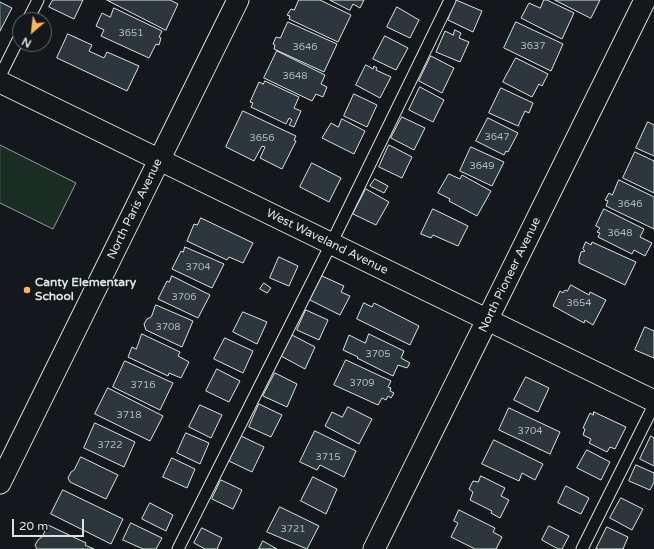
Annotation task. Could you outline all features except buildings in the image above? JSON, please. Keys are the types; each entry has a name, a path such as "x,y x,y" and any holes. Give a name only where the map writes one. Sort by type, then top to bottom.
{"street":[{"name":"North Paris Avenue","path":"0,483 238,0"},
{"name":"North Pioneer Avenue","path":"374,549 646,0"},
{"name":"West Waveland Avenue","path":"0,82 654,401"}],"lane":[{"path":"32,12 38,0"},
{"path":"178,549 331,244 450,0"},
{"path":"0,76 12,52"},
{"path":"582,549 654,405"}],"green space":[{"path":"0,145 76,183 53,229 0,203"}],"place":[{"name":"Canty Elementary School","path":"27,290"}]}
